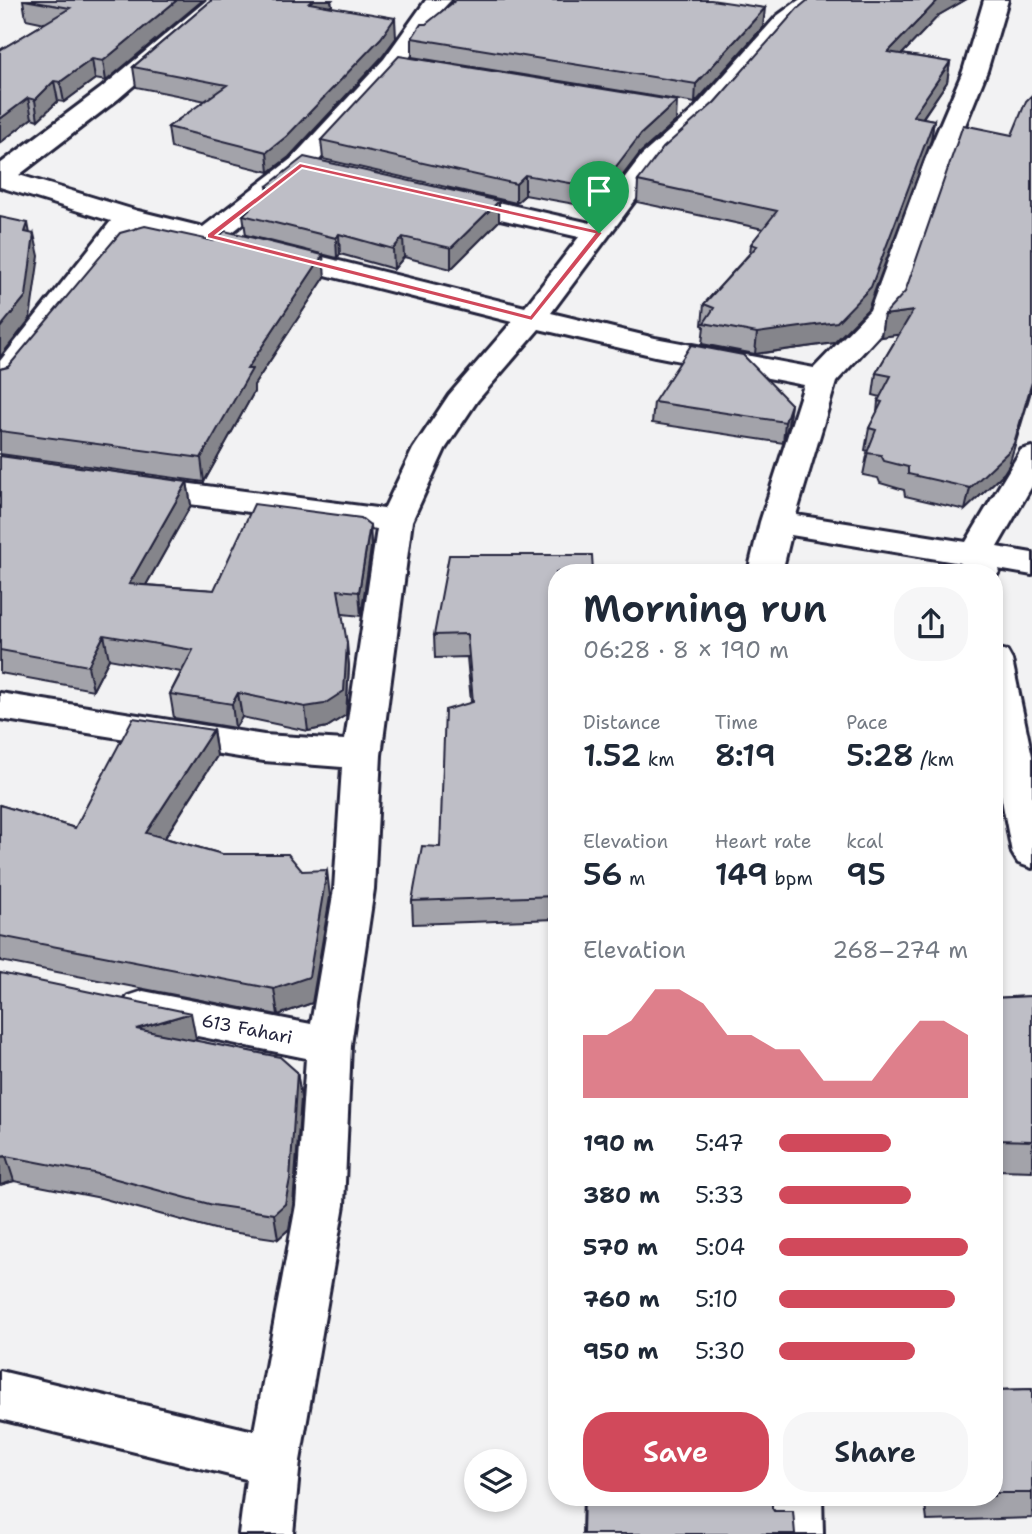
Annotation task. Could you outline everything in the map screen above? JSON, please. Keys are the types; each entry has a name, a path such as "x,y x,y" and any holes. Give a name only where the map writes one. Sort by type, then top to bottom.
{"street":[{"path":"0,178 109,94 222,0"},
{"path":"210,236 300,165 393,64 439,0"},
{"path":"767,564 777,522 821,379 884,313 938,160 975,71 996,0"},
{"path":"266,1534 274,1461 320,1205 329,1045 354,889 362,755 395,521 429,449 465,395 532,318 689,113 786,13"},
{"path":"393,64 419,68"},
{"path":"300,165 327,172"},
{"path":"0,178 128,217 532,318 655,347 821,379"},
{"path":"422,193 599,233"},
{"path":"0,381 128,217"},
{"path":"978,564 1032,457"},
{"path":"104,482 395,521"},
{"path":"777,522 978,564 1032,564"},
{"path":"1003,679 1017,709 1032,853"},
{"path":"0,706 264,748 362,755"},
{"name":"613 Fahari","path":"110,1002 329,1045"},
{"path":"0,1395 274,1461"},
{"path":"796,1506 796,1534"}],"building":[{"path":"24,0 177,0 103,61 92,59 60,82 54,81 35,100 28,98 0,119 0,50 70,8"},
{"path":"212,0 313,0 309,3 395,18 381,38 287,136 267,152 168,127 227,85 133,67"},
{"path":"456,0 711,0 765,8 696,84 412,38 421,24 426,24"},
{"path":"808,0 938,0 888,52 950,62 913,116 934,120 871,287 837,322 757,333 704,323 714,308 704,304 757,246 751,244 777,211 638,181 663,148 715,102"},
{"path":"399,56 677,101 641,134 605,181 592,187 525,175 516,184 321,140"},
{"path":"1032,95 1032,382 1014,443 970,488 908,474 908,467 884,461 881,455 867,453 876,430 869,428 882,402 878,401 891,376 876,373 913,311 884,315 905,292 963,125 1012,135 1026,101"},
{"path":"304,157 499,201 451,248 403,237 393,249 339,234 336,238 243,215 271,189 267,186"},
{"path":"0,217 28,223 25,232 34,234 26,296 0,328"},
{"path":"145,226 214,241 225,231 323,255 247,369 252,369 201,458 0,431 0,369 8,367 120,233"},
{"path":"691,345 743,355 791,404 785,422 654,402"},
{"path":"0,456 187,482 129,584 214,590 254,504 361,518 370,525 359,592 338,590 347,643 344,691 324,704 305,707 238,693 232,704 170,694 193,650 104,635 88,666 0,650"},
{"path":"449,555 592,555 593,564 548,564 548,896 412,901 422,846 440,847 445,710 473,702 467,634 434,635"},
{"path":"133,718 213,730 146,833 222,854 288,854 302,871 327,870 309,977 274,989 0,936 0,805 75,828"},
{"path":"0,973 191,1013 136,1029 280,1057 297,1072 290,1179 285,1204 274,1214 213,1205 94,1173 0,1157"},
{"path":"1032,996 1032,1141 1003,1140 1003,998"},
{"path":"1032,1389 1032,1493 1003,1493 1003,1390"},
{"path":"584,1506 772,1506 774,1511 793,1511 795,1534 583,1534"}],"route":[{"path":"300,165 599,233 532,318 210,236 300,165"}]}
